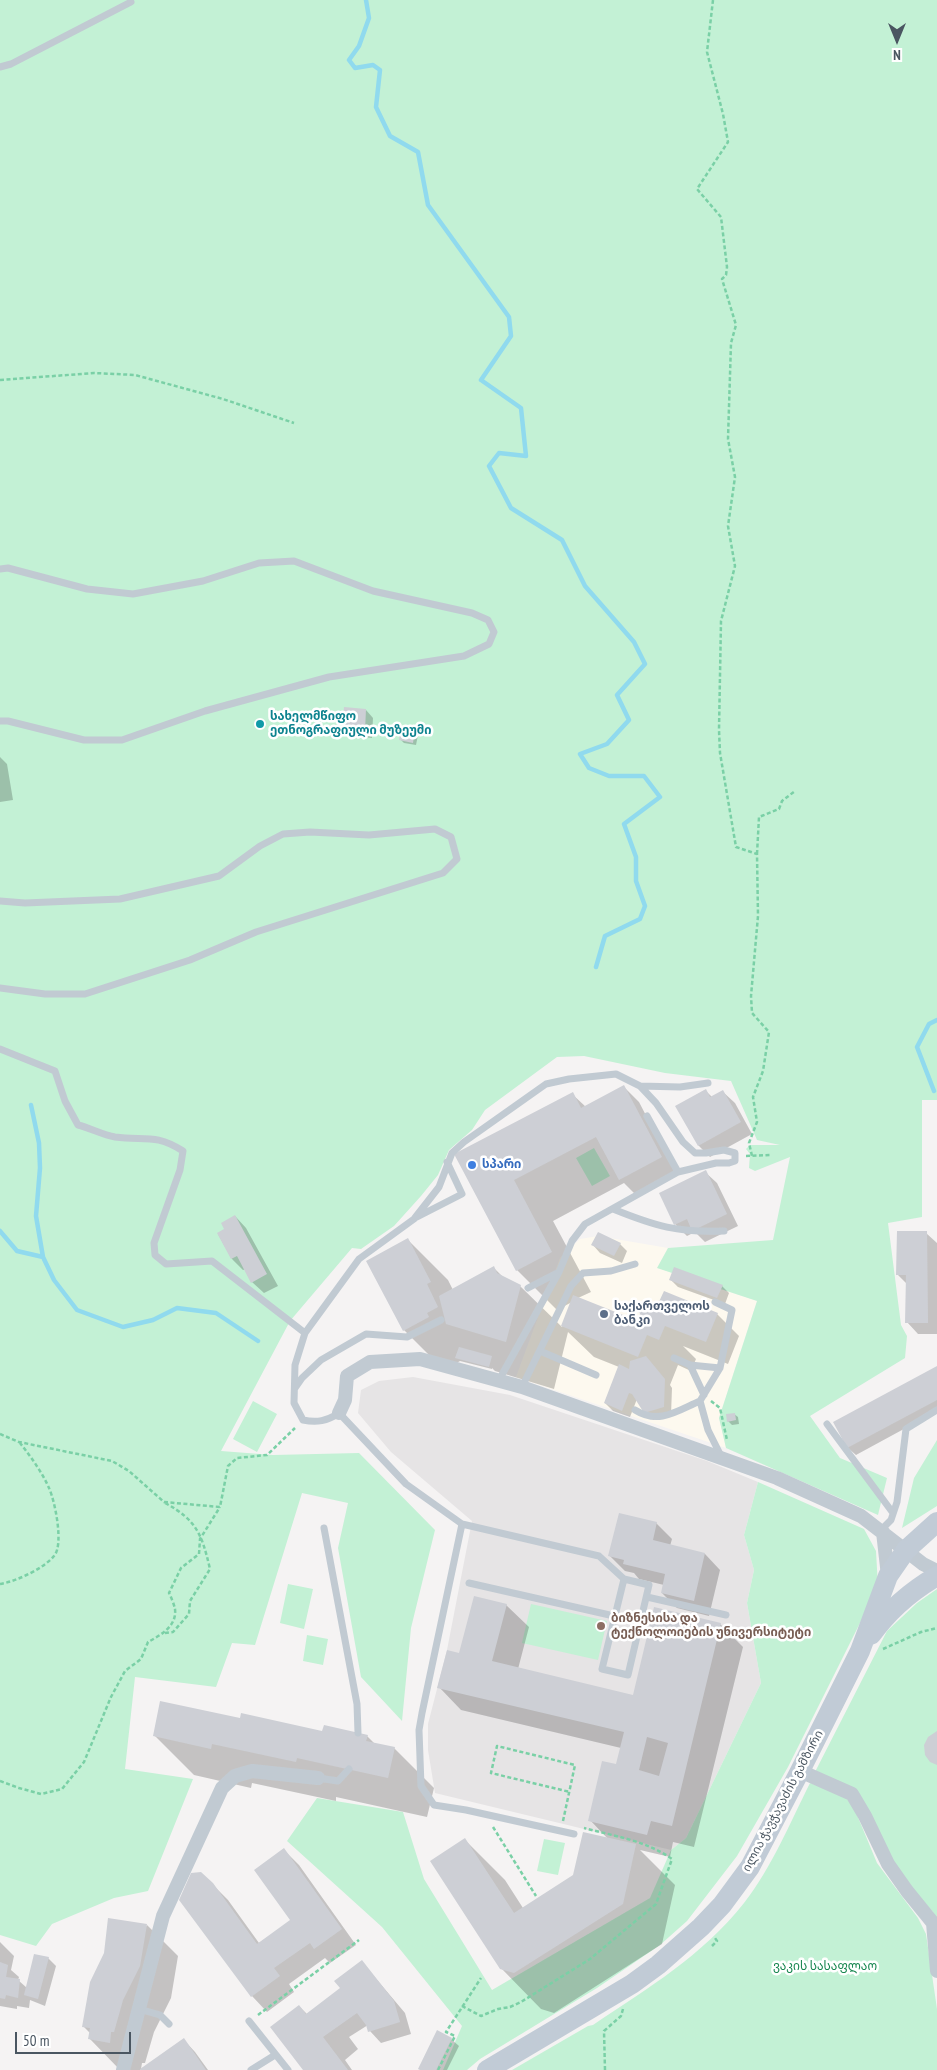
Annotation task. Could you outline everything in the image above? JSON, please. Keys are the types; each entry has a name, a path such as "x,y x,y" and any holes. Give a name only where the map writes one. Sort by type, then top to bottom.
{"main road":[{"path":"860,1651 888,1576 906,1550 937,1522"},
{"path":"860,1651 892,1610 920,1586 937,1576"},
{"name":"ილია ჭავჭავაძის გამზირი","path":"487,2070 632,1984 658,1965 701,1927 727,1899 750,1867 860,1651"}],"street":[{"path":"340,1413 345,1400 347,1376 370,1362 420,1359 499,1380 725,1452 776,1478 861,1516 923,1564 937,1571"},
{"path":"882,1531 888,1576"},
{"path":"123,2070 163,1916 222,1788 235,1776 252,1771 318,1778"},
{"path":"800,1771 852,1794 888,1864 933,1923 937,1971"}],"lane":[{"path":"0,67 11,64 131,2"},
{"path":"0,569 8,568 87,589 133,594 203,581 259,563 294,561 373,591 472,613 488,620 494,632 489,644 464,656 329,677 205,711 122,740 84,740 8,721 0,722"},
{"path":"0,900 25,903 120,899 219,876 260,846 283,834 310,832 369,835 435,829 451,837 457,859 443,873 256,932 190,960 85,994 45,994 0,988"},
{"path":"0,1049 55,1071 65,1101 78,1124 115,1137 144,1137 168,1141 182,1151 180,1170 154,1243 155,1255 166,1264 212,1261 305,1333"},
{"path":"414,1219 439,1187 452,1153 464,1142 546,1084 616,1074 640,1086 656,1103 688,1148 695,1153 729,1150 736,1153 735,1161 729,1163 716,1163 678,1172 585,1224 572,1242 559,1272 499,1380"},
{"path":"640,1086 680,1088 708,1083"},
{"path":"648,1116 678,1172"},
{"path":"447,1162 462,1194 414,1219 359,1259 305,1333 295,1365 294,1403 303,1420 312,1422 329,1420 340,1413 406,1484 462,1524 599,1556 624,1578 649,1585 628,1675 602,1669 624,1578"},
{"path":"613,1209 664,1228 700,1232 724,1231"},
{"path":"522,1388 571,1286 583,1273 611,1270 635,1264"},
{"path":"528,1288 559,1272"},
{"path":"635,1410 643,1415 660,1418 702,1398 720,1368 732,1310 715,1302"},
{"path":"294,1390 302,1378 321,1360 366,1334 384,1337 407,1337 441,1320"},
{"path":"540,1351 596,1375"},
{"path":"674,1358 690,1365 720,1368"},
{"path":"690,1365 702,1398 708,1430 725,1452"},
{"path":"882,1531 891,1520 897,1502 906,1429 937,1410"},
{"path":"827,1424 894,1513"},
{"path":"462,1524 419,1730 421,1786 434,1805 574,1834"},
{"path":"324,1528 357,1704 358,1732"},
{"path":"469,1583 614,1616"},
{"path":"647,1597 726,1615"},
{"path":"318,1778 338,1782 349,1769"},
{"path":"139,2009 160,2015 169,2024"},
{"path":"249,2022 288,2070"},
{"path":"251,2070 275,2055"}],"path":[{"path":"713,0 707,52 724,114 728,142 697,189 721,216 727,267 726,275 722,279 736,325 731,343 728,438 735,477 728,526 735,566 721,621 720,753 736,847 757,854"},
{"path":"0,380 94,373 135,375 223,399 294,423"},
{"path":"752,1156 749,1143 757,1122 753,1097 763,1072 769,1032 752,1013 751,996 758,916 757,854 759,817 779,809 782,801 795,790"},
{"path":"737,1157 770,1156"},
{"path":"702,1398 720,1408 725,1452"},
{"path":"0,1781 41,1794 62,1789 84,1762 111,1697 125,1671 141,1659 148,1642 164,1633 170,1627 175,1610 169,1593 181,1568 199,1554 200,1539 220,1507 228,1466 237,1458 267,1456 303,1420"},
{"path":"0,1434 20,1442 112,1461 129,1471 164,1502 182,1512 195,1525 210,1569 193,1596 188,1614 174,1632 164,1633"},
{"path":"0,1584 30,1573 55,1555 60,1539 50,1490 20,1442"},
{"path":"164,1502 220,1507"},
{"path":"880,1651 922,1632 937,1628"},
{"path":"570,1792 491,1773 497,1746 576,1765 570,1792 563,1823 570,1825"},
{"path":"484,1814 536,1896"},
{"path":"462,2006 482,2016 521,2002 590,1959 656,1904 672,1860 659,1850 576,1826"},
{"path":"712,1946 718,1941 714,1936"},
{"path":"249,2022 359,1940"},
{"path":"438,2070 455,2036 446,2032 480,1978"},
{"path":"605,2070 604,2031 621,2016"}],"shaded area":[{"path":"598,1236 668,1248 658,1268 757,1301 719,1418 726,1448 516,1377 560,1258 580,1239"},
{"name":"ბიზნესისა და ტექნოლოიების უნივერსიტეტი","path":"413,1377 510,1395 707,1461 758,1482 744,1535 754,1570 747,1603 761,1683 686,1838 671,1850 435,1793 428,1750 428,1724 447,1650 472,1521 391,1452 358,1413 361,1390 379,1381"}],"green space":[{"path":"0,0 937,0 937,1100 922,1100 922,1217 888,1223 901,1325 907,1336 905,1358 810,1416 840,1458 887,1478 878,1515 726,1448 719,1418 757,1301 657,1268 668,1248 773,1240 790,1157 755,1171 749,1168 750,1154 746,1149 750,1145 780,1145 757,1140 731,1081 665,1073 584,1056 557,1057 485,1110 472,1130 449,1150 438,1175 394,1226 361,1249 352,1248 290,1321 221,1451 273,1455 359,1453 435,1530 411,1628 402,1721 361,1677 338,1548 348,1503 302,1493 255,1645 232,1643 216,1687 135,1677 125,1769 193,1779 148,1891 114,1898 52,1924 36,1946 0,1935"},
{"path":"594,1148 610,1176 592,1186 576,1158"},
{"path":"253,1401 277,1414 257,1452 233,1439"},
{"path":"937,1440 937,1506 902,1528 914,1478"},
{"path":"758,1482 864,1529 876,1551 878,1587 788,1767 737,1856 687,1921 660,1945 597,1988 480,2059 467,2070 443,2070 462,2026 382,1927 287,1841 317,1798 403,1812 424,1879 492,1990 650,1898 671,1850 686,1838 761,1683 747,1603 754,1570 744,1535"},
{"path":"288,1584 313,1589 304,1629 280,1623"},
{"path":"937,1589 937,1930 933,1912 893,1864 873,1821 816,1773 816,1770 887,1631 917,1603"},
{"path":"531,1604 607,1621 598,1660 522,1643"},
{"path":"307,1635 328,1639 323,1665 303,1661"},
{"name":"ვაკის სასაფლაო","path":"810,1783 850,1798 877,1863 918,1918 926,1934 937,2009 937,2070 512,2070 588,2026 593,2025 654,1984 692,1955 728,1922 763,1875"},
{"path":"544,1839 565,1843 558,1875 537,1871"}],"building":[{"path":"344,707 366,709 365,731 342,729"},
{"path":"401,727 415,730 413,743 399,740"},
{"path":"624,1085 662,1157 619,1180 596,1137 514,1180 552,1252 516,1271 454,1154 573,1092 581,1108"},
{"path":"706,1089 710,1097 723,1090 741,1122 698,1146 675,1106"},
{"path":"706,1170 727,1214 692,1231 687,1219 674,1225 659,1193"},
{"path":"235,1215 267,1274 251,1283 237,1256 231,1259 217,1233 224,1229 221,1223"},
{"path":"897,1231 927,1231 928,1323 905,1323 906,1275 896,1275"},
{"path":"598,1232 621,1243 614,1256 591,1245"},
{"path":"408,1238 431,1282 427,1284 438,1307 427,1313 429,1317 403,1331 366,1261"},
{"path":"494,1266 497,1273 521,1285 506,1342 446,1324 439,1296"},
{"path":"674,1267 723,1285 717,1298 669,1280"},
{"path":"664,1291 718,1313 706,1342 665,1326 659,1340 647,1335 638,1357 561,1326 573,1295 638,1321 640,1313 638,1312 643,1300 657,1306"},
{"path":"459,1347 492,1356 489,1367 455,1358"},
{"path":"646,1356 665,1379 664,1407 644,1413 632,1394 629,1393 622,1411 604,1403 619,1364 629,1369 630,1361"},
{"path":"937,1366 937,1400 847,1448 833,1422"},
{"path":"735,1413 736,1420 727,1422 726,1414"},
{"path":"619,1513 657,1522 653,1540 705,1553 694,1601 661,1593 665,1574 623,1564 624,1560 608,1556"},
{"path":"474,1596 507,1604 492,1661 633,1695 654,1607 721,1623 672,1826 651,1821 647,1835 588,1821 602,1761 616,1764 624,1732 437,1688 447,1650 459,1653","holes":["647,1737 668,1743 659,1776 639,1770"]},
{"path":"160,1701 240,1718 241,1713 322,1731 324,1725 368,1735 366,1741 395,1747 388,1778 297,1758 296,1762 212,1744 211,1749 153,1736"},
{"path":"937,1731 937,1765 930,1762 925,1755 924,1745 928,1737"},
{"path":"583,1832 636,1844 623,1904 514,1973 500,1969 430,1861 465,1838 514,1913 573,1875"},
{"path":"284,1848 342,1929 314,1949 310,1943 274,1968 280,1976 251,1997 179,1900 191,1873 201,1872 213,1883 257,1944 290,1920 254,1870"},
{"path":"108,1918 147,1924 140,1966 123,2000 114,2032 111,2032 110,2043 88,2039 90,2028 82,2027 90,1982 104,1953"},
{"path":"34,1954 49,1957 38,1999 24,1995"},
{"path":"362,1960 394,2001 400,2022 368,2032 366,2025 357,2013 323,2037 348,2070 303,2070 270,2027 299,2005 306,2014 340,1988 334,1981"},
{"path":"0,1962 8,1965 6,1977 20,1979 18,1998 6,1995 5,1999 0,1998"},
{"path":"437,2030 452,2038 436,2070 420,2070 418,2069"},
{"path":"184,2038 206,2070 140,2070 140,2069"}],"waterway":[{"path":"366,0 369,18 359,46 349,60 355,68 373,65 380,70 376,107 390,136 418,152 428,205 509,317 511,336 481,380 521,408 526,456 499,453 489,466 511,508 562,540 585,586 634,642 645,664 617,695 629,720 607,744 580,754 589,768 609,776 644,776 660,797 624,824 636,857 636,881 645,906 640,919 605,936 596,967"},
{"path":"934,1091 917,1047 929,1024 937,1020"},
{"path":"31,1105 39,1143 40,1168 36,1216 43,1257"},
{"path":"0,1231 17,1251 43,1257 54,1280 77,1310 123,1327 153,1320 177,1308 216,1313 258,1341"}],"place":[{"name":"სახელმწიფო ეთნოგრაფიული მუზეუმი","path":"260,724"},
{"name":"სპარი","path":"472,1165"},
{"name":"საქართველოს ბანკი","path":"604,1314"},
{"name":"ბიზნესისა და ტექნოლოიების უნივერსიტეტი","path":"601,1626"}]}
